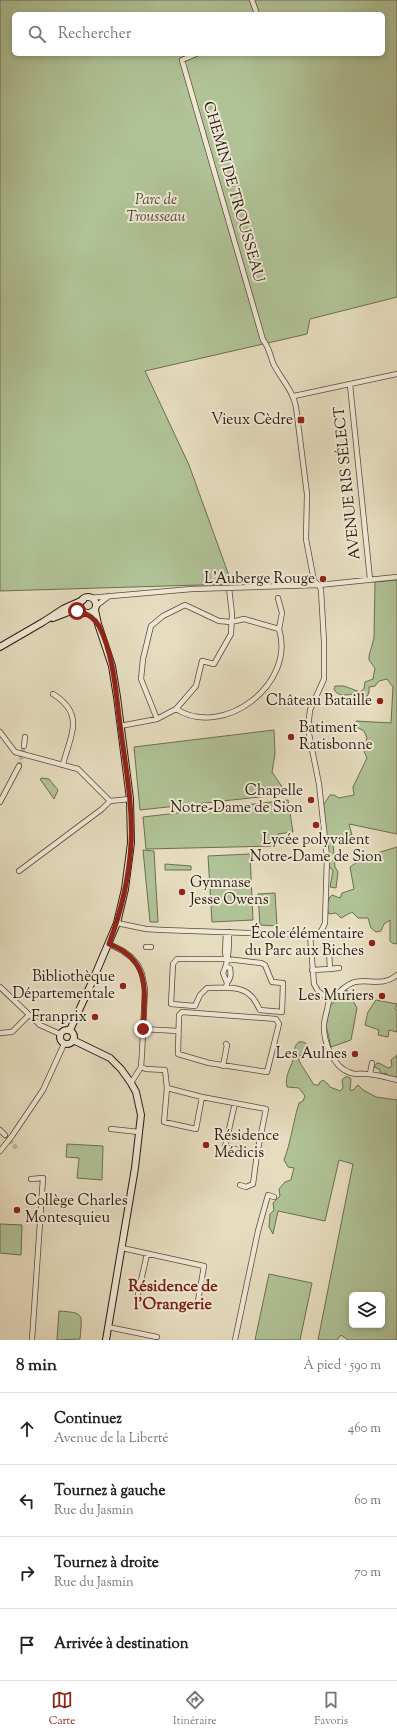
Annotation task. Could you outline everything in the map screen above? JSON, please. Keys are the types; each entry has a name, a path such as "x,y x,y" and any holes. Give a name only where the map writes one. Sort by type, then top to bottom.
{"street":[{"path":"252,0 256,12"},
{"name":"CHEMIN DE TROUSSEAU","path":"191,56 182,60 261,332 268,345 273,362 282,381 294,396"},
{"path":"117,923 163,933 227,932 294,937 316,935 320,932 325,923 327,857 319,784 308,729 310,710 324,679 324,642 321,590 319,585 314,581 306,538 307,494 294,396 397,374"},
{"name":"AVENUE RIS SÉLECT","path":"350,384 370,579"},
{"path":"0,647 63,609 86,599 192,589 319,585 397,577"},
{"path":"120,726 157,719 176,709 196,686 202,661 214,664 231,634 229,588"},
{"path":"43,622 71,612 92,613 109,596"},
{"path":"176,709 189,716 209,717 234,712 251,702 264,690 276,670 281,653 282,643 279,629 282,613 278,598"},
{"path":"70,1030 117,923 130,859 132,831 130,799 112,666 98,624 94,600 86,599"},
{"path":"86,599 81,607 98,624"},
{"path":"157,719 141,679 143,659 151,626 163,616 185,605 219,621 231,622 244,620 279,629"},
{"path":"53,694 64,701 74,722 63,764"},
{"path":"0,732 15,752 78,769 110,801"},
{"path":"24,746 25,737"},
{"path":"0,802 19,766"},
{"path":"19,870 102,809 110,801 130,799"},
{"path":"226,985 223,973 227,967 229,953 227,932"},
{"path":"310,935 312,970 315,987 329,1000"},
{"path":"109,944 131,957 138,965 142,974 144,989 141,1067 131,1083"},
{"path":"329,951 330,969"},
{"path":"177,959 187,962 227,959 261,964 265,966 272,982 283,983 282,1012 260,1010 251,995 242,990 226,985 207,988 200,995 195,1006 171,1004 173,964 177,959"},
{"path":"226,985 230,980 231,974 230,968 227,967"},
{"path":"312,970 339,968"},
{"path":"397,975 387,981 353,983 329,1000 325,1016 324,1031 325,1038 333,1056 342,1069 347,1072 370,1074 397,1080"},
{"path":"172,979 178,979"},
{"path":"0,987 40,1025 60,1034"},
{"path":"182,1012 273,1018 278,1020 279,1024 267,1072 223,1066 178,1054 178,1031 179,1016 182,1012"},
{"path":"0,1033 12,1032 29,1015"},
{"path":"143,1029 178,1031"},
{"path":"60,1034 65,1030 70,1030"},
{"path":"64,1044 69,1044 73,1040 74,1035 70,1030"},
{"path":"60,1034 60,1039 64,1044"},
{"path":"73,1040 110,1058 121,1069 131,1083 139,1102 141,1115 135,1168 106,1340"},
{"path":"0,1151 43,1090 64,1044"},
{"path":"223,1066 226,1044"},
{"path":"370,1074 372,1064"},
{"path":"141,1067 146,1069 165,1070 167,1088 164,1122 196,1129 202,1097"},
{"path":"167,1088 202,1097 266,1109 253,1184 246,1187 240,1185"},
{"path":"234,1103 225,1147 257,1154"},
{"path":"111,1129 139,1132"},
{"path":"0,1130 5,1135"},
{"path":"31,1180 43,1178 32,1340"},
{"path":"236,1340 258,1231 268,1195 274,1197"},
{"path":"122,1248 204,1266 197,1307"},
{"path":"138,1294 147,1254"},
{"path":"108,1327 157,1337"}],"green space":[{"name":"Parc de Trousseau","path":"0,0 397,0 397,297 310,319 307,334 145,371 189,465 232,584 0,591"},
{"path":"397,580 397,834 349,824 352,835 343,836 333,843 335,867 338,872 336,888 330,887 333,871 328,865 322,807 330,795 334,795 339,798 354,795 353,787 367,758 360,742 366,742 367,738 364,731 353,725 356,721 391,723 393,687 387,679 379,681 375,686 369,687 367,697 357,698 353,694 345,695 337,693 334,689 335,686 344,686 360,692 364,689 365,682 373,679 375,668 369,660 369,656 374,638 375,582"},
{"path":"274,730 275,754 272,772 287,794 140,810 134,747"},
{"path":"40,779 49,779 58,790 54,799"},
{"path":"288,800 293,832 278,834 276,846 146,849 143,817"},
{"path":"397,847 397,944 390,941 390,920 384,924 381,931 376,932 371,928 368,918 358,918 352,912 341,918 336,913 329,914 326,906 332,895 340,898 342,893 354,889 350,867 356,863 356,854 362,863 377,853"},
{"path":"143,850 154,851 158,922 150,922"},
{"path":"250,854 253,920 212,922 208,856"},
{"path":"165,864 191,866 191,870 165,870"},
{"path":"275,893 277,926 260,925 258,894"},
{"path":"347,990 357,1008 351,1040 331,1047 326,1025 330,1006"},
{"path":"376,1000 397,1004 395,1009 397,1010 397,1032 389,1030 388,1037 378,1035 379,1030 365,1025 368,1012"},
{"path":"299,1042 304,1042 308,1047 308,1052 299,1056 299,1061 314,1085 319,1085 323,1080 330,1087 340,1091 343,1088 342,1080 345,1077 349,1077 351,1079 350,1090 353,1090 358,1085 363,1090 376,1097 397,1100 397,1340 348,1340 341,1335 337,1340 318,1340 353,1164 339,1160 325,1221 278,1211 273,1234 269,1227 270,1214 274,1210 273,1203 280,1196 279,1189 285,1182 291,1180 294,1168 288,1167 284,1160 299,1103 303,1101 305,1096 299,1088 287,1087 286,1083 287,1075 294,1056 295,1047"},
{"path":"397,1055 397,1078 389,1078 387,1074 384,1073 382,1075 379,1069 374,1067 377,1063 388,1068 392,1066 391,1060"},
{"path":"67,1144 103,1146 102,1180 77,1178 79,1158 66,1157"},
{"path":"0,1224 22,1225 21,1255 0,1253"},
{"path":"269,1274 312,1283 300,1340 255,1340"},
{"path":"59,1311 74,1313 80,1316 80,1339 57,1340"}],"tunnel":[{"path":"19,766 24,746"},
{"path":"5,1135 18,1150"}],"place":[{"name":"Vieux Cèdre","path":"301,420"},
{"name":"L'Auberge Rouge","path":"323,579"},
{"name":"Château Bataille","path":"380,701"},
{"name":"Batiment Ratisbonne","path":"291,737"},
{"name":"Chapelle Notre-Dame de Sion","path":"311,800"},
{"name":"Lycée polyvalent Notre-Dame de Sion","path":"316,825"},
{"name":"Gymnase Jesse Owens","path":"182,892"},
{"name":"École élémentaire du Parc aux Biches","path":"372,943"},
{"name":"Bibliothèque Départementale","path":"123,986"},
{"name":"Les Muriers","path":"382,996"},
{"name":"Franprix","path":"95,1017"},
{"name":"Les Aulnes","path":"355,1054"},
{"name":"Résidence Médicis","path":"206,1145"},
{"name":"Collège Charles Montesquieu","path":"17,1210"}],"district":[{"name":"Résidence de l'Orangerie","path":"173,1296"}],"route":[{"path":"77,611 87,613 98,624 112,666 130,799 132,831 130,859 125,889 117,923 109,944 115,946 131,957 138,965 142,974 144,989 143,1029"}]}
